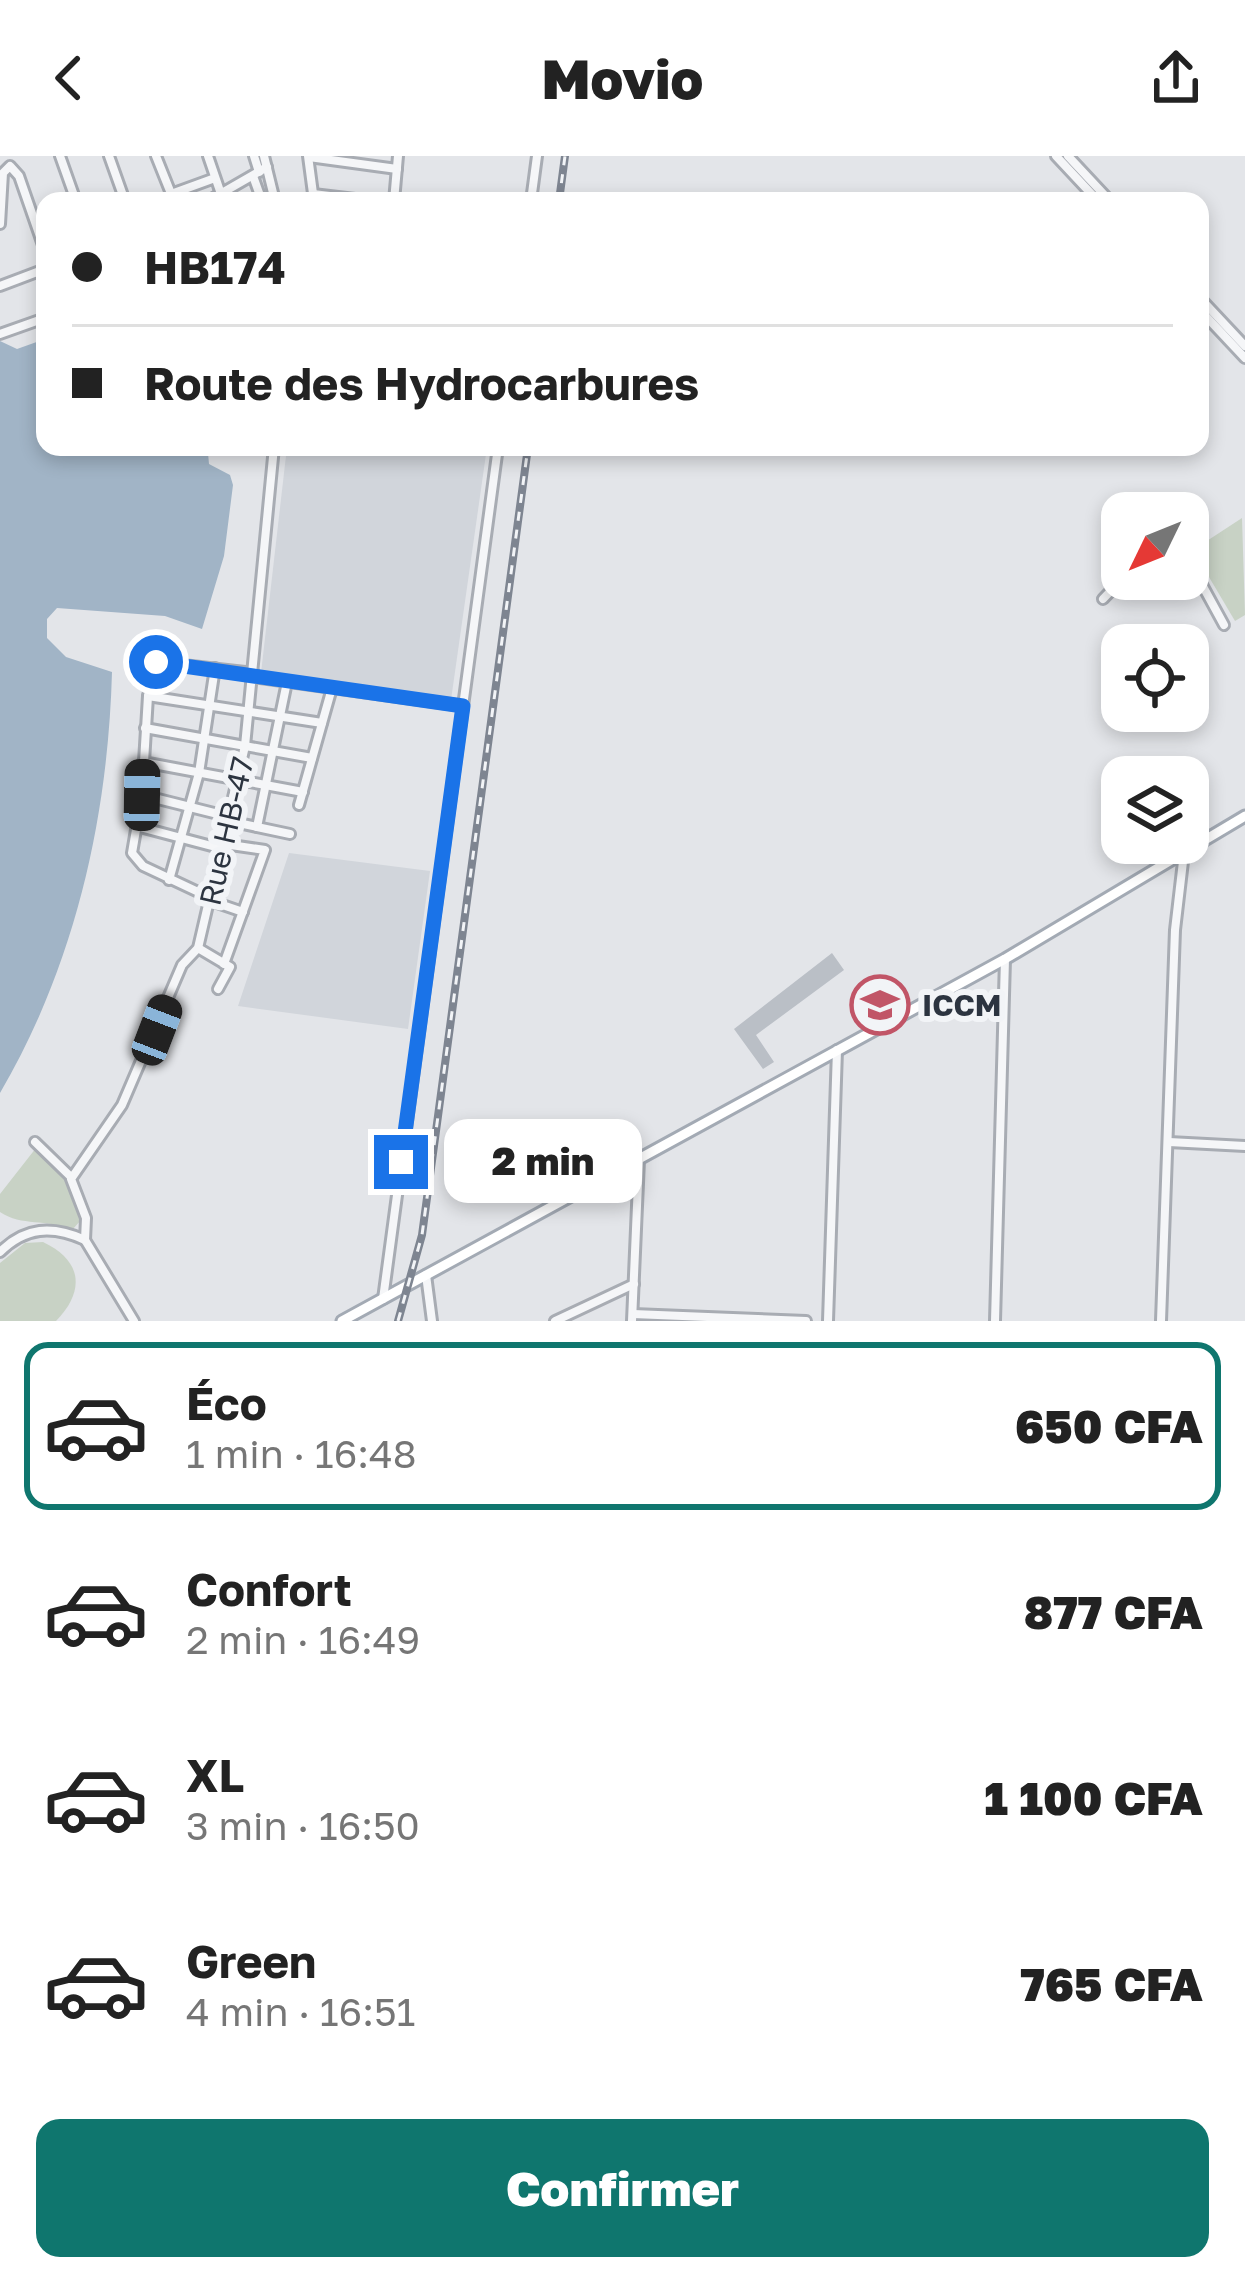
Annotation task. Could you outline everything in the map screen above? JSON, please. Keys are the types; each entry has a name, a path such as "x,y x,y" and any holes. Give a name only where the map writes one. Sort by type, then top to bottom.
{"main road":[{"path":"1209,838 1245,816"},
{"path":"342,1321 1004,959 1165,864"}],"street":[{"path":"60,156 73,192"},
{"path":"110,156 122,192"},
{"path":"156,156 170,192"},
{"path":"208,156 220,192"},
{"path":"224,192 260,168 254,156"},
{"path":"312,192 308,156 397,169"},
{"path":"395,192 398,156"},
{"path":"532,192 537,156"},
{"path":"1056,156 1090,192"},
{"path":"1068,156 1102,192"},
{"path":"0,224 3,173 10,166 22,184 36,225"},
{"path":"185,192 215,178"},
{"path":"0,286 36,272"},
{"path":"1209,308 1245,346"},
{"path":"1209,320 1245,358"},
{"path":"0,334 36,321"},
{"name":"Rue HB-47","path":"71,1179 122,1105 182,965 198,948 245,746 273,456"},
{"path":"383,1299 497,456"},
{"path":"1209,598 1224,625"},
{"path":"243,912 135,859 148,696 156,662 463,706"},
{"path":"170,880 200,772 215,668"},
{"path":"257,827 287,682"},
{"path":"299,805 332,688"},
{"path":"148,696 322,723"},
{"path":"146,728 312,758"},
{"path":"143,762 303,792"},
{"path":"142,795 290,834"},
{"path":"136,826 265,850 218,989"},
{"path":"1161,1321 1175,930 1183,864"},
{"path":"198,948 227,965"},
{"path":"994,1321 1004,959"},
{"path":"828,1321 837,1050"},
{"path":"35,1142 71,1179 86,1217 85,1240 134,1321"},
{"path":"1169,1142 1245,1146"},
{"path":"639,1160 633,1317 806,1321"},
{"path":"0,1252 28,1231 66,1232 85,1240"},
{"path":"427,1275 432,1321"},
{"path":"555,1321 634,1284"}],"shaded area":[{"path":"286,456 486,456 451,700 261,673"},
{"path":"1242,518 1245,615 1235,621 1209,577 1209,540"},
{"path":"289,853 430,871 408,1029 238,1006"},
{"path":"36,1148 58,1166 82,1219 72,1230 0,1212 0,1194"},
{"path":"43,1242 72,1267 72,1299 56,1321 0,1321 0,1263 25,1243"}],"water":[{"path":"0,341 17,349 36,342 36,456 208,456 209,464 230,475 233,485 224,556 202,629 165,616 57,608 47,619 47,638 66,657 112,672 109,727 83,889 49,994 0,1093"}],"building":[{"path":"832,953 844,970 756,1035 774,1062 763,1069 734,1029"}],"railway":[{"path":"560,192 565,156"},
{"path":"398,1321 422,1235 527,456"}],"place":[{"name":"ICCM","path":"880,1005"}],"route":[{"path":"156,662 463,706 401,1162"}]}
